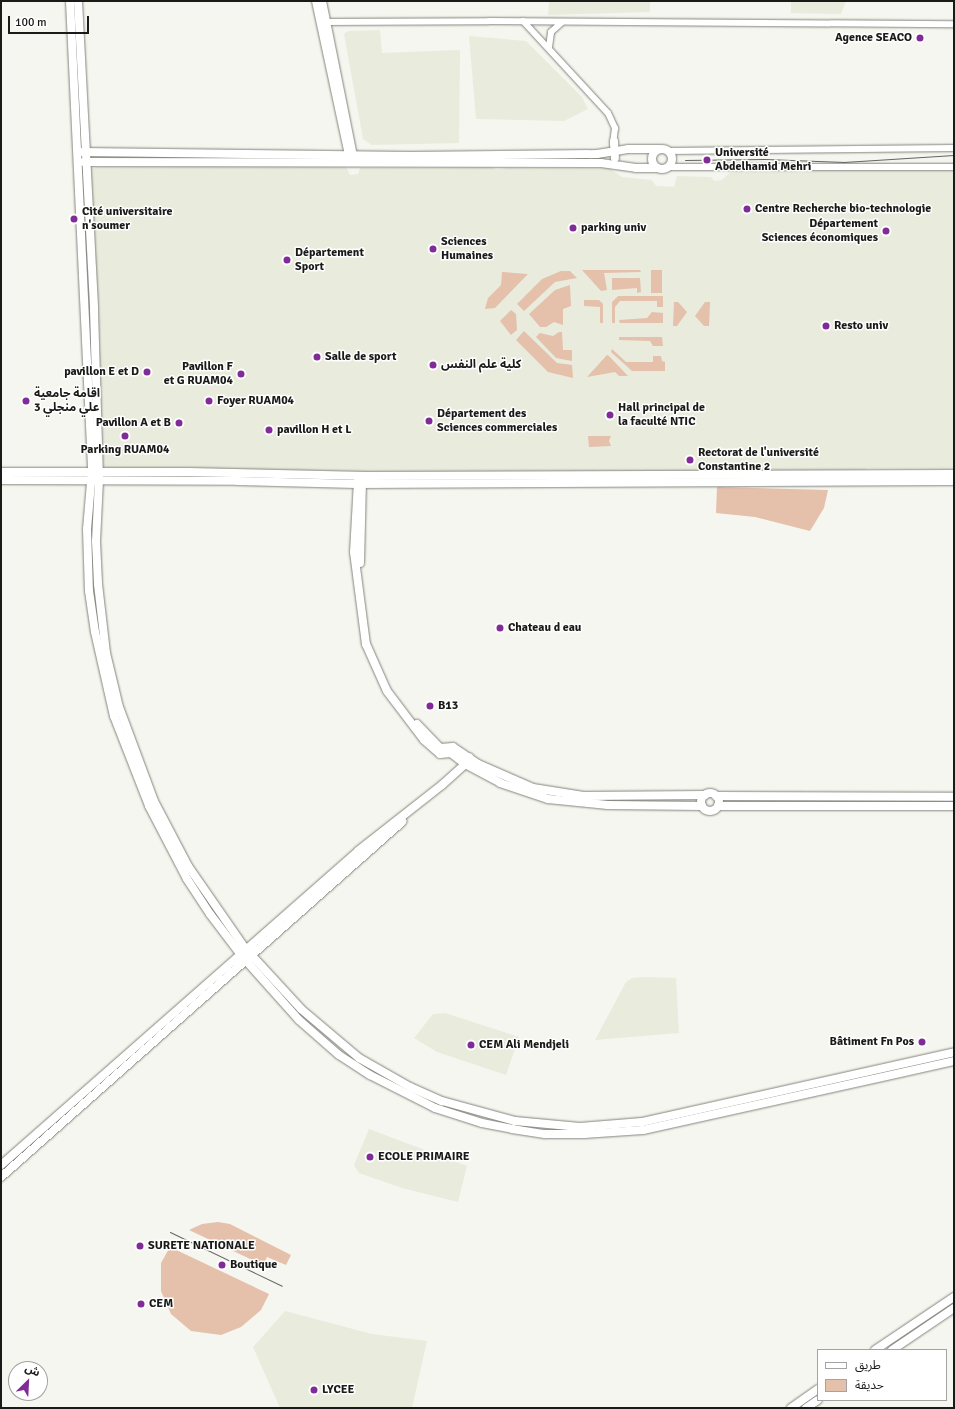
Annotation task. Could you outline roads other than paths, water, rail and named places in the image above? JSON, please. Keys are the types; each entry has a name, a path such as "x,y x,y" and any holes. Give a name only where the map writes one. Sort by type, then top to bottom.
{"main road":[{"path":"70,1 78,57 88,152 95,476 87,529 89,598 101,667 114,716 132,768 165,839 210,914 246,954 328,1034 380,1072 442,1101 515,1121 580,1127 642,1122 954,1052"},
{"path":"78,1 79,162 95,476"},
{"path":"316,1 324,22"},
{"path":"322,1 324,22 352,158"},
{"path":"615,139 614,152 616,164"},
{"path":"79,152 88,152 352,158 616,164 636,168 667,167 672,158 668,151 623,150 605,154 352,158 79,162"},
{"path":"657,168 652,160 653,154 658,150"},
{"path":"1,472 95,476 360,481 899,477 954,474"},
{"path":"1,480 95,476"},
{"path":"899,477 954,480"},
{"path":"360,481 360,570 365,623 374,652 400,703 440,748 453,747 467,760 515,789 566,802 702,806 709,811 718,806 954,806"},
{"path":"1,1165 420,806 424,799 467,760"},
{"path":"467,760 517,782 569,796 639,797 705,795 712,793 716,796 954,797"},
{"path":"702,806 701,801 705,795"},
{"path":"716,796 718,806"},
{"path":"246,954 299,1020 339,1055 370,1075 435,1108 482,1123 525,1131 584,1134 643,1130 954,1061"},
{"path":"1,1177 246,954"},
{"path":"876,1349 954,1297"},
{"path":"893,1349 954,1308"},
{"path":"791,1408 817,1390"},
{"path":"806,1408 817,1401"}],"street":[{"path":"522,21 549,48 608,113 614,123 615,139 623,150"},
{"path":"324,22 563,21 954,24"},
{"path":"549,48 551,32 555,26 563,21"},
{"path":"605,154 615,139"},
{"path":"668,151 954,148"},
{"path":"667,167 954,167"}],"tram line":[{"path":"685,160 765,159 844,162 954,155"},
{"path":"170,1232 282,1286"}],"place":[{"name":"Agence SEACO","path":"920,38"},
{"name":"Université Abdelhamid Mehri","path":"707,160"},
{"name":"Centre Recherche bio-technologie","path":"747,209"},
{"name":"Cité universitaire n'soumer","path":"74,219"},
{"name":"parking univ","path":"573,228"},
{"name":"Département Sciences économiques","path":"886,231"},
{"name":"Sciences Humaines","path":"433,249"},
{"name":"Département Sport","path":"287,260"},
{"name":"Resto univ","path":"826,326"},
{"name":"Salle de sport","path":"317,357"},
{"name":"كلية علم النفس","path":"433,365"},
{"name":"pavillon E et D","path":"147,372"},
{"name":"Pavillon F et G RUAM04","path":"241,374"},
{"name":"اقامة جامعية علي منجلي 3","path":"26,401"},
{"name":"Foyer RUAM04","path":"209,401"},
{"name":"Hall principal de la faculté NTIC","path":"610,415"},
{"name":"Département des Sciences commerciales","path":"429,421"},
{"name":"Pavillon A et B","path":"179,423"},
{"name":"pavillon H et L","path":"269,430"},
{"name":"Parking RUAM04","path":"125,436"},
{"name":"Rectorat de l'université Constantine 2","path":"690,460"},
{"name":"Chateau d eau","path":"500,628"},
{"name":"B13","path":"430,706"},
{"name":"Bâtiment Fn Pos","path":"922,1042"},
{"name":"CEM Ali Mendjeli","path":"471,1045"},
{"name":"ECOLE PRIMAIRE","path":"370,1157"},
{"name":"SURETE NATIONALE","path":"140,1246"},
{"name":"Boutique","path":"222,1265"},
{"name":"CEM","path":"141,1304"},
{"name":"LYCEE","path":"314,1390"}]}
